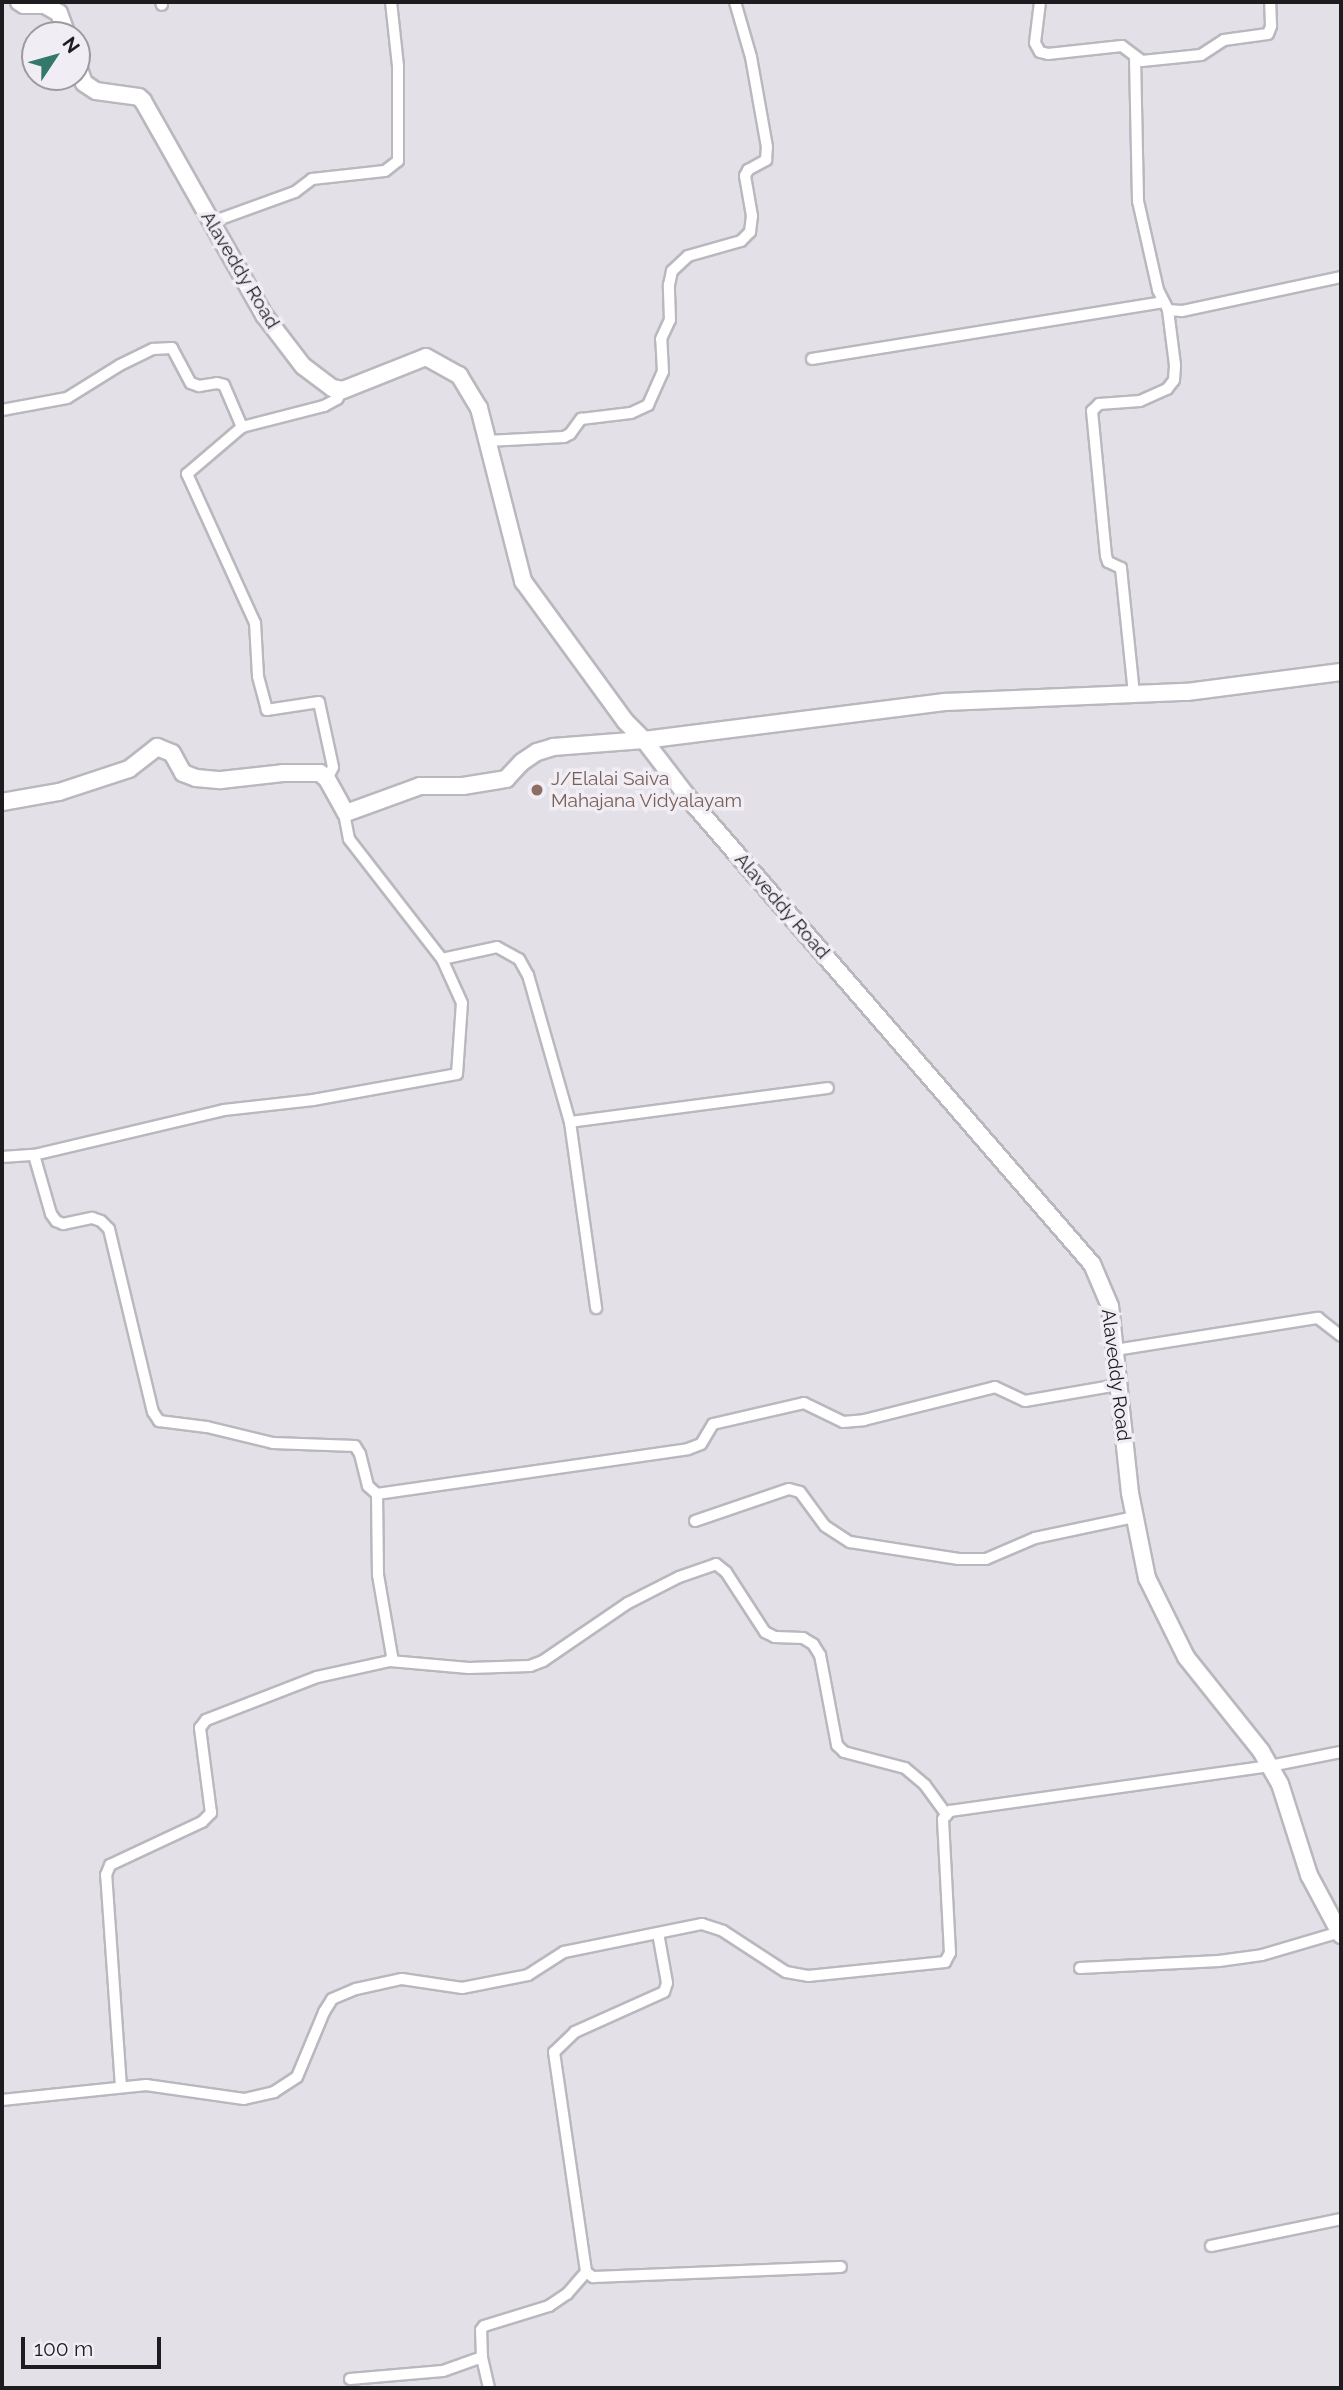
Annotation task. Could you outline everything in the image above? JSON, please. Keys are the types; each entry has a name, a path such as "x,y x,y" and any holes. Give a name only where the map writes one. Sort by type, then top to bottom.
{"street":[{"path":"19,2 24,5 45,5 59,13 62,21"},
{"path":"212,222 295,192 312,179 385,171 398,161 398,66 391,2"},
{"path":"487,441 564,437 570,434 581,419 631,413 648,405 663,372 661,339 670,320 669,285 672,271 688,256 741,241 750,232 752,216 745,176 748,170 766,160 767,147 751,57 735,2"},
{"path":"1040,2 1035,43 1040,52 1048,54 1122,46 1130,49 1135,57 1142,61 1201,55 1224,40 1268,34 1271,26 1270,2"},
{"path":"1134,694 1121,568 1108,562 1106,556 1092,411 1099,404 1140,401 1167,389 1174,380 1175,365 1166,306 1138,201 1135,57"},
{"name":"Alaveddy Road","path":"91,88 96,91 139,97 144,101 264,315 303,366 332,388 343,390 426,356 460,375 479,408 523,581 625,721 644,740 699,811 1092,1264 1110,1306 1135,1517 1147,1578 1186,1657 1270,1766 1280,1784 1309,1875 1340,1933"},
{"path":"812,359 1166,306 1182,312 1341,277"},
{"path":"2,410 67,398 153,349 172,348 191,383 199,386 218,383 224,385 242,427"},
{"path":"327,779 333,767 319,702 267,710 258,676 255,623 187,474 242,427 324,407 337,399 343,390"},
{"path":"344,813 420,786 463,786 506,779 522,762 537,752 553,747 644,740 945,702 1187,692 1341,672"},
{"path":"2,802 59,792 129,769 157,747 172,753 183,773 196,778 221,780 283,773 320,774 327,779 344,813 349,839 442,960 462,1003 457,1074 313,1100 224,1110 34,1155 2,1157"},
{"path":"442,960 497,947 519,959 528,975 570,1122 596,1308"},
{"path":"570,1122 828,1088"},
{"path":"34,1155 51,1214 56,1221 63,1224 92,1218 101,1220 109,1229 153,1412 159,1421 207,1427 273,1443 355,1446 360,1454 368,1486 377,1494 378,1576 392,1656 390,1661"},
{"path":"1115,1350 1318,1318 1341,1336"},
{"path":"377,1494 688,1449 701,1444 713,1424 804,1403 816,1405 826,1415 844,1422 864,1420 995,1387 1025,1401 1118,1385"},
{"path":"695,1521 789,1489 800,1492 825,1526 850,1542 959,1559 986,1559 1035,1538 1135,1517"},
{"path":"121,2087 106,1884 110,1865 202,1822 211,1814 200,1728 206,1720 317,1677 390,1661 469,1668 530,1666 543,1661 628,1603 679,1577 716,1564 726,1572 765,1632 775,1637 803,1638 813,1644 820,1655 837,1745 844,1752 905,1768 925,1785 947,1815"},
{"path":"2,2100 146,2084 244,2099 274,2092 297,2077 332,1999 402,1979 462,1988 528,1975 564,1952 702,1924 723,1931 786,1972 808,1976 944,1962 950,1953 943,1819 950,1811 1008,1800 1270,1766 1341,1752"},
{"path":"658,1933 667,1983 664,1992 575,2032 554,2052 554,2067 586,2272 593,2277 841,2267"},
{"path":"1080,1968 1219,1961 1262,1955 1340,1933"},
{"path":"1212,2246 1341,2219"},
{"path":"489,2388 482,2357 481,2330 484,2326 549,2306 567,2294 586,2272"},
{"path":"350,2379 443,2371 482,2357"}],"place":[{"name":"J/Elalai Saiva Mahajana Vidyalayam","path":"537,790"}]}
